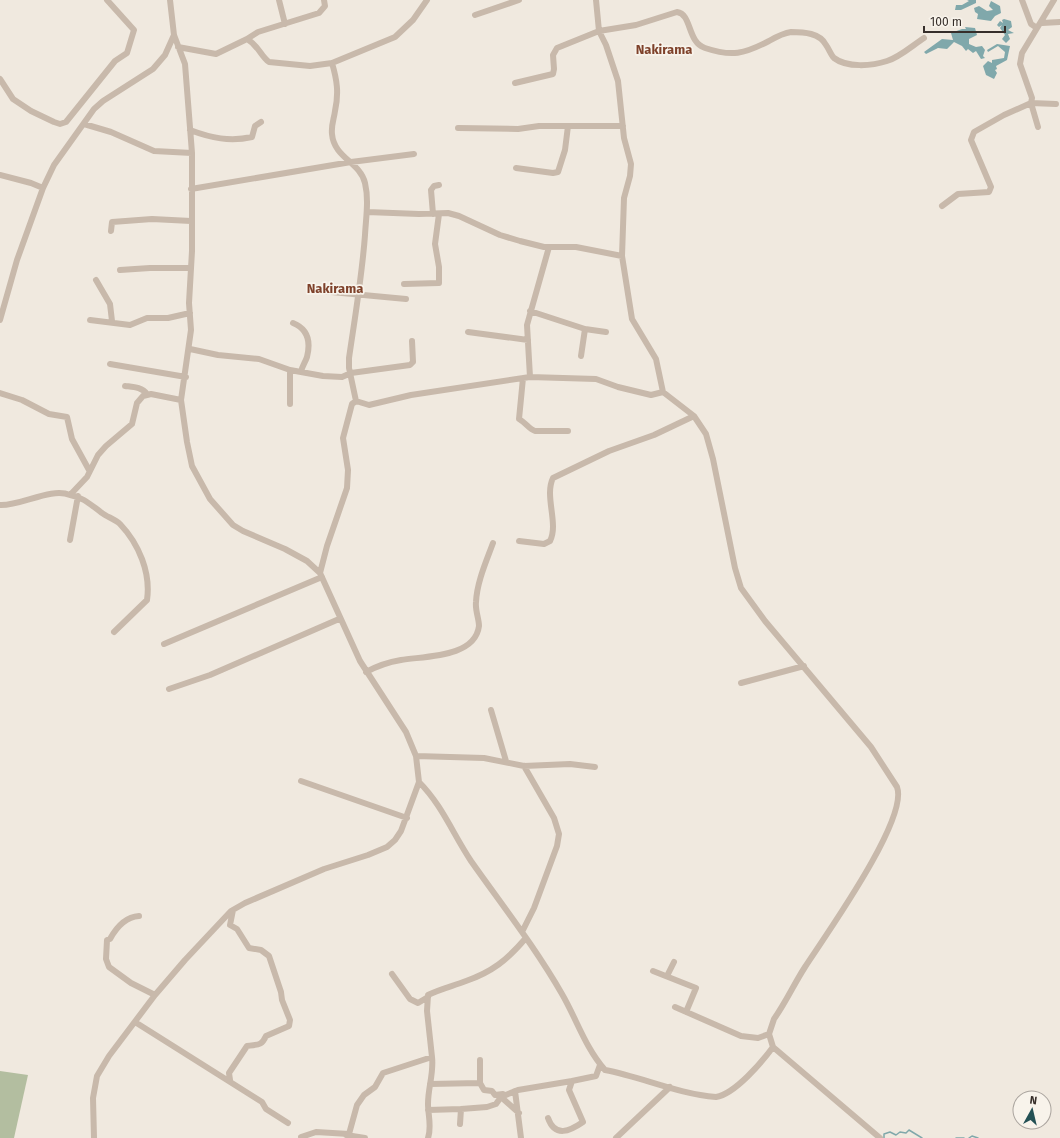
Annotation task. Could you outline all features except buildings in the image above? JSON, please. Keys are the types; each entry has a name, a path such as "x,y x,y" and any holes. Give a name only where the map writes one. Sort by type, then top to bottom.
{"street":[{"path":"0,79 10,95 22,105 54,122 60,124 66,122 115,61 127,52 132,38 134,30 107,0"},
{"path":"94,1138 93,1098 97,1076 109,1056 154,994 233,910 261,895 298,879 388,847 395,840 407,818 414,792 419,782 416,756 406,732 366,672 339,619 321,575 312,564 285,549 243,531 228,520 210,499 192,466 187,442 182,400 190,349 192,153 185,64 174,35 170,0"},
{"path":"279,0 285,24"},
{"path":"178,46 216,54 258,32 319,13 325,6 324,0"},
{"path":"247,39 257,45 264,58 269,62 310,66 332,63 395,38 410,23 427,0"},
{"path":"475,15 519,0"},
{"path":"596,0 599,31 606,45 618,81 631,164 630,176 624,198 622,256 632,319 656,359 663,392 694,416 700,423 709,443 735,568 741,588 765,621 871,746 897,787 899,798 890,826 875,856 774,1019 769,1034 773,1047 880,1138"},
{"path":"1022,0 1031,24 1037,28"},
{"path":"1038,127 1032,98 1020,64 1022,53 1037,28 1042,23 1054,0"},
{"path":"515,83 553,74 553,55 555,50 599,31 636,24 680,12 686,18 696,43 705,48 730,54 748,52 785,33 816,35 824,39 833,57 851,65 888,61 924,38"},
{"path":"1042,23 1060,22"},
{"path":"0,320 12,275 43,188 59,156 94,109 103,101 153,69 165,55 174,35"},
{"path":"332,63 338,88 335,113 331,123 334,144 339,154 351,162 365,183 367,212 359,295 349,358 356,402"},
{"path":"942,206 958,194 989,192 991,187 971,140 974,132 1004,115 1032,103 1056,104"},
{"path":"190,130 209,138 237,140 252,137 255,126 261,122"},
{"path":"84,124 111,132 154,151 192,153"},
{"path":"458,128 518,129 539,126 624,126"},
{"path":"516,168 553,173 558,172 565,150 568,126"},
{"path":"191,189 351,162 414,154"},
{"path":"0,175 31,183 43,188"},
{"path":"404,284 439,283 439,267 435,244 436,214 431,190 434,186 439,185"},
{"path":"367,212 448,214 459,216 500,235 549,247 576,247 622,256"},
{"path":"111,231 112,222 152,219 191,221"},
{"path":"530,377 527,325 549,247"},
{"path":"120,270 191,268"},
{"path":"96,280 110,304 112,322"},
{"path":"310,290 406,298"},
{"path":"530,310 585,329 606,332"},
{"path":"90,320 130,324 147,318 172,317 190,313"},
{"path":"293,323 302,327 307,334 307,357 302,365 301,372"},
{"path":"581,356 585,329"},
{"path":"468,332 528,340"},
{"path":"190,349 218,355 259,359 290,370 342,377 351,373 410,365 413,362 412,341"},
{"path":"110,364 186,377"},
{"path":"290,370 290,404"},
{"path":"356,402 368,405 411,395 530,377 596,379 618,387 651,395 663,392"},
{"path":"523,378 519,419 528,424 530,429 535,431 568,431"},
{"path":"126,386 144,390 147,394 182,400"},
{"path":"0,393 22,400 49,414 67,417 76,448 89,470"},
{"path":"70,495 84,481 89,470 106,446 132,424 137,403 147,394"},
{"path":"321,575 323,559 347,488 348,470 343,438 352,404 356,402"},
{"path":"519,541 544,544 550,541 552,534 551,497 553,478 609,451 654,435 694,416"},
{"path":"0,505 13,504 51,494 66,494 78,496 120,525 142,558 147,579 147,600 114,632"},
{"path":"70,540 78,496"},
{"path":"366,672 392,662 434,657 466,647 476,634 479,625 476,601 482,572 493,543"},
{"path":"312,564 323,559"},
{"path":"164,644 321,575"},
{"path":"169,689 247,659 339,619"},
{"path":"741,683 804,666"},
{"path":"491,710 506,761"},
{"path":"416,756 465,757 506,761 524,766 570,764 595,767"},
{"path":"522,932 534,908 557,846 559,834 554,818 524,766"},
{"path":"301,781 407,818"},
{"path":"419,782 439,805 470,859 522,932 561,993 578,1030 600,1065 605,1070 710,1096 724,1095 750,1074 773,1047"},
{"path":"230,925 233,910"},
{"path":"139,916 131,917 112,933 110,939 107,940 106,959 113,970 123,975 131,983 154,994"},
{"path":"223,919 238,929 249,948 261,950 269,956 281,992 282,1000 290,1020 289,1026 266,1036 263,1043 258,1046 247,1046 229,1073 230,1080"},
{"path":"392,974 410,999 418,1003 442,988 464,982 491,970 509,958 526,939"},
{"path":"667,976 674,962"},
{"path":"653,971 696,988 686,1012"},
{"path":"428,997 433,1071 430,1084 428,1110 428,1138"},
{"path":"675,1007 741,1036 758,1038 769,1034"},
{"path":"135,1022 230,1080 262,1102 266,1109 288,1123"},
{"path":"346,1135 351,1130 357,1105 364,1095 374,1087 383,1073 432,1057"},
{"path":"480,1060 480,1083 484,1090 492,1091 495,1095 503,1094 502,1097 518,1113"},
{"path":"428,1110 487,1107 496,1104 502,1097 515,1091 596,1076 600,1065"},
{"path":"548,1118 551,1126 558,1131 567,1132 583,1122 569,1090 572,1081"},
{"path":"430,1084 480,1083"},
{"path":"616,1138 670,1087"},
{"path":"515,1091 521,1138"},
{"path":"460,1109 460,1124"},
{"path":"301,1137 316,1132 333,1132 365,1138"}],"green space":[{"path":"0,1071 28,1075 14,1138 0,1138"}],"water":[{"path":"967,0 976,0 976,3 961,10 955,10 956,5 962,5 969,1"},
{"path":"991,1 1000,6 1001,13 995,16 991,21 977,19 978,14 975,12 974,8 979,6 987,11 993,10 989,6"},
{"path":"1004,19 1011,21 1012,27 1008,30 1014,33 1008,34 1010,39 1006,43 1002,39 1005,35 1000,28 1002,25 999,27 997,25 1000,21 1003,23 1002,20"},
{"path":"965,27 975,28 977,35 969,39 969,44 976,47 982,46 985,50 983,56 985,58 981,59 976,51 973,53 968,49 966,51 962,46 954,42 947,49 938,48 926,54 924,52 942,39 953,40 951,33 966,29"},
{"path":"997,44 1010,46 1007,60 996,66 997,69 995,70 997,73 994,79 986,75 983,66 988,61 992,63 992,60 1004,58 1005,52 998,46 988,52 987,50"}],"waterway":[{"path":"884,1138 884,1134 890,1132 896,1135 900,1132 906,1133 909,1130 922,1138"},
{"path":"969,1138 972,1136 978,1138"},
{"path":"956,1138 964,1138"}],"district":[{"name":"Nakirama","path":"664,49"},
{"name":"Nakirama","path":"335,288"}]}
